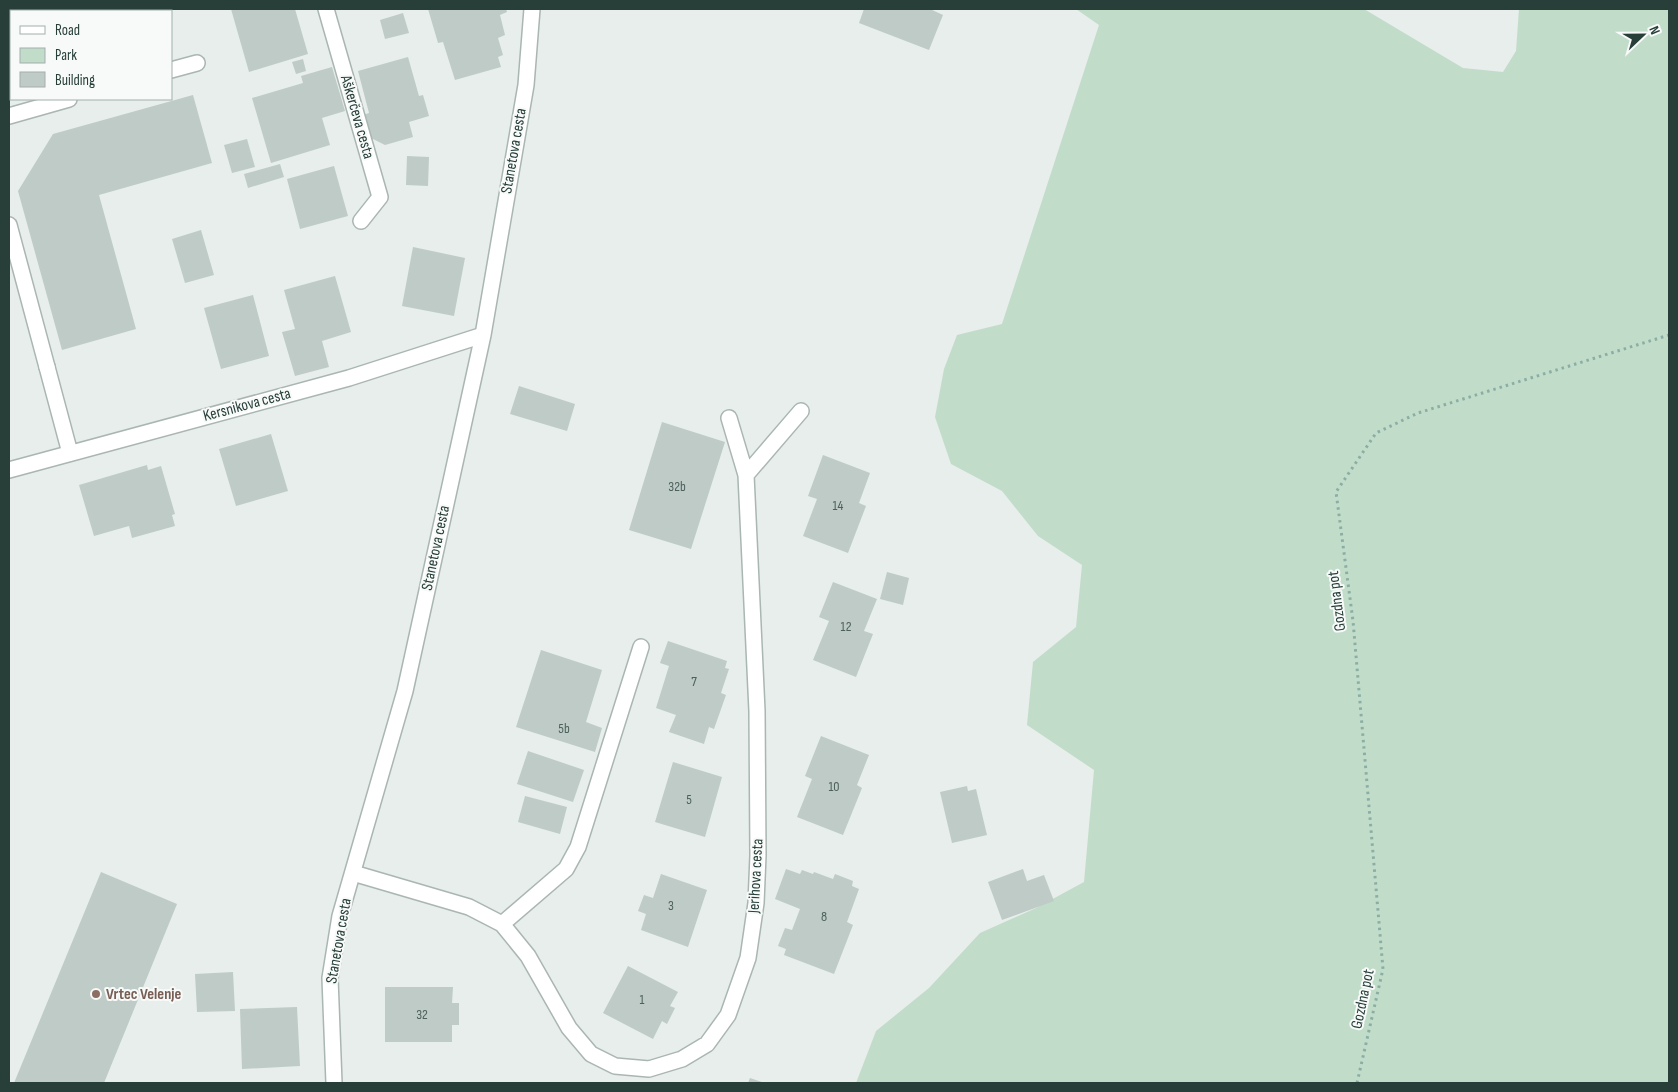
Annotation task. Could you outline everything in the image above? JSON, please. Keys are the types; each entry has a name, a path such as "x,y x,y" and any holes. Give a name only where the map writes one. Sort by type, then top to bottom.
{"street":[{"name":"Aškerčeva cesta","path":"326,9 380,197 361,221"},
{"name":"Stanetova cesta","path":"334,1083 330,978 340,916 405,691 483,335 526,85 532,9"},
{"path":"172,70 196,63"},
{"path":"9,116 65,100"},
{"path":"9,225 70,453"},
{"name":"Kersnikova cesta","path":"9,470 349,378 483,335"},
{"path":"746,475 802,411"},
{"name":"Jerihova cesta","path":"353,873 469,907 502,924 528,956 569,1028 591,1054 615,1066 649,1069 682,1059 707,1044 728,1015 748,958 756,902 758,855 757,711 746,475 729,418"},
{"path":"502,924 566,870 578,846 641,646"}],"path":[{"name":"Gozdna pot","path":"1357,1083 1383,970 1354,631 1336,492 1376,433 1418,413 1669,335"}],"green space":[{"path":"1076,9 1364,9 1463,68 1503,72 1516,51 1519,9 1669,9 1669,1083 856,1083 876,1031 929,988 980,933 1036,908 1084,882 1094,770 1027,725 1033,662 1076,627 1082,565 1038,536 1002,491 951,464 935,417 944,369 957,335 1002,324 1099,25"}],"building":[{"path":"9,9 168,10 10,10 9,74"},
{"path":"231,9 295,9 308,54 249,72"},
{"path":"428,9 506,9 507,12 500,15 505,35 498,38 503,55 498,57 501,67 455,80 443,42 438,43"},
{"path":"864,9 930,9 943,15 929,50 859,23"},
{"path":"403,13 409,33 385,39 380,20"},
{"path":"408,57 419,96 423,95 429,116 409,122 413,137 385,145 369,137 363,115 369,113 358,71"},
{"path":"303,59 306,71 296,74 292,62"},
{"path":"332,67 345,111 322,118 330,145 271,163 252,98 303,83 301,76"},
{"path":"193,95 212,163 99,195 136,329 62,350 18,191 53,134"},
{"path":"247,139 255,167 232,173 224,145"},
{"path":"407,156 429,157 428,186 406,185"},
{"path":"280,164 284,177 248,188 244,174"},
{"path":"334,166 348,216 300,229 287,179"},
{"path":"201,230 214,275 185,283 172,239"},
{"path":"413,247 465,258 454,316 402,306"},
{"path":"335,276 351,332 322,341 329,367 295,376 282,332 295,329 284,290"},
{"path":"253,295 269,356 221,369 204,308"},
{"path":"519,386 575,404 567,431 510,414"},
{"path":"662,422 725,442 691,549 629,530"},
{"path":"271,434 288,491 236,506 219,449"},
{"path":"823,455 870,473 859,503 866,506 848,553 803,536 817,499 808,496"},
{"path":"147,465 148,470 161,466 175,514 172,515 175,526 132,538 129,526 94,536 79,485"},
{"path":"887,572 909,578 903,605 880,599"},
{"path":"833,582 877,599 864,631 873,634 856,677 813,660 829,621 819,617"},
{"path":"668,641 727,661 725,668 729,669 721,693 726,695 714,729 709,727 704,744 669,732 676,715 656,708 669,666 660,663"},
{"path":"541,650 602,670 586,722 602,728 595,752 516,727"},
{"path":"821,736 869,755 857,785 862,788 843,835 797,817 812,779 805,776"},
{"path":"528,751 584,770 573,802 517,784"},
{"path":"673,762 722,777 705,837 655,822"},
{"path":"967,786 968,791 976,789 987,835 952,843 940,792"},
{"path":"525,796 567,807 560,834 518,822"},
{"path":"786,869 800,874 802,870 813,874 814,872 833,879 835,874 853,881 852,886 859,889 847,922 853,925 834,974 784,955 786,949 778,946 785,928 792,930 800,909 775,899"},
{"path":"1023,869 1027,881 1044,875 1054,901 1002,920 988,882"},
{"name":"Vrtec Velenje","path":"101,872 177,904 104,1083 14,1083"},
{"path":"661,874 707,890 688,947 641,930 646,914 638,911 644,895 653,898"},
{"path":"628,966 678,992 670,1006 675,1008 667,1024 662,1021 653,1039 603,1013"},
{"path":"233,972 235,1011 197,1012 195,974"},
{"path":"385,987 453,987 452,1003 459,1003 459,1025 452,1025 452,1042 385,1042"},
{"path":"297,1007 300,1066 242,1069 240,1009"},
{"path":"750,1078 765,1083 748,1083"}],"place":[{"name":"Vrtec Velenje","path":"96,994"}]}
